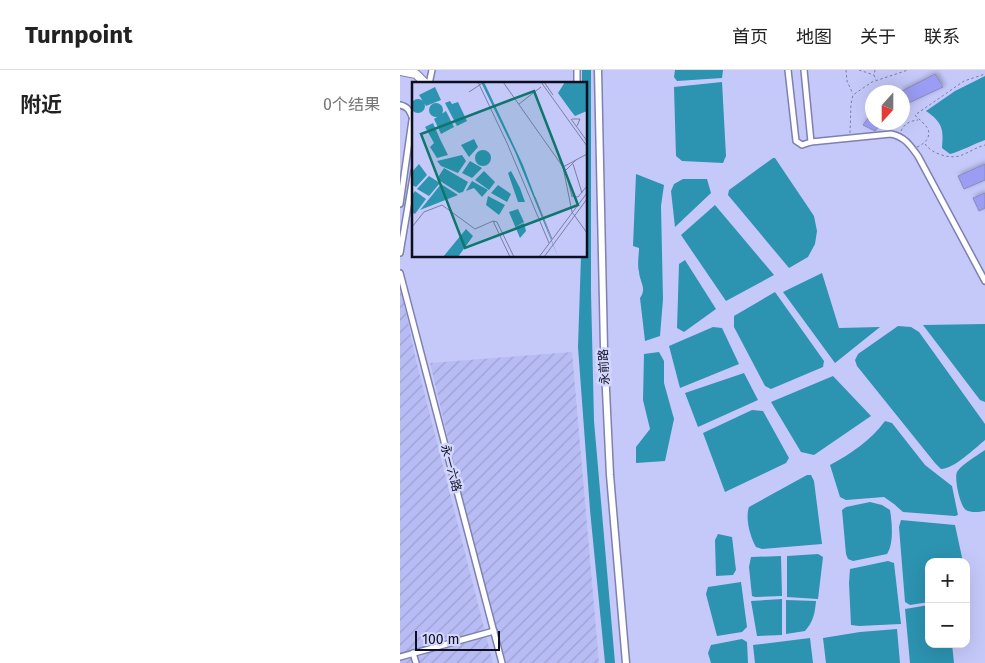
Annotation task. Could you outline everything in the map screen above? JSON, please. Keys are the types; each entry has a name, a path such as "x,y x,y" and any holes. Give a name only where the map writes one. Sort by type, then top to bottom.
{"main road":[{"path":"400,71 416,74 424,82"}],"street":[{"name":"永前路","path":"598,70 604,348 609,465 626,663"},
{"path":"788,70 796,141 802,145 811,142 891,134 900,136 918,156 985,281"},
{"path":"804,70 811,142"},
{"path":"400,105 411,112 412,116"},
{"path":"400,204 412,126"},
{"path":"400,253 412,183"},
{"name":"永一六路","path":"400,273 502,663"},
{"path":"400,657 494,631"},
{"path":"413,653 416,663"}],"path":[{"path":"846,70 847,81 853,95 850,139"},
{"path":"859,70 874,75"},
{"path":"875,70 876,80"},
{"path":"853,95 876,80 906,70"},
{"path":"985,74 964,80 915,115 925,124 929,132 925,144 936,153 948,156 961,156 976,147 985,145"},
{"path":"900,136 905,125 911,121 919,120"}],"shaded area":[{"path":"582,70 591,70 591,292 594,421 615,663 605,663 590,510 578,347 581,258 588,258 588,82 582,82"},
{"path":"675,70 723,70 722,78 677,81 674,77"},
{"path":"985,76 985,140 950,154 942,148 943,136 939,123 926,111 955,91"},
{"path":"722,82 726,156 723,163 682,161 676,156 674,87"},
{"path":"775,158 814,216 817,231 815,244 808,257 789,268 728,195 729,190"},
{"path":"636,174 664,185 661,206 663,299 660,336 645,341 640,298 643,288 638,269 639,248 633,246"},
{"path":"683,179 707,179 711,193 675,227 671,191 674,184"},
{"path":"715,205 774,275 726,301 681,235"},
{"path":"685,260 716,309 684,332 677,328 679,264"},
{"path":"822,273 839,328 880,327 835,363 783,292"},
{"path":"400,284 416,360 493,663 400,663"},
{"path":"775,292 824,361 823,367 771,389 765,386 734,327 734,316"},
{"path":"985,324 985,402 980,400 923,325"},
{"path":"898,326 911,327 919,332 985,424 985,440 952,466 941,469 935,463 857,366 855,360 858,354"},
{"path":"713,327 722,328 739,364 680,388 669,346"},
{"path":"572,352 599,663 504,663 494,631 430,363"},
{"path":"659,352 664,361 664,383 674,419 665,461 636,463 636,447 650,429 643,400 644,354"},
{"path":"744,373 758,400 698,427 685,393"},
{"path":"833,376 871,416 814,455 801,452 771,402"},
{"path":"752,410 763,411 789,458 786,463 725,492 703,433"},
{"path":"885,421 892,423 925,465 952,486 958,515 903,512 884,497 846,500 840,497 830,465 860,446"},
{"path":"985,450 985,511 970,512 966,510 960,498 956,475 959,469"},
{"path":"807,475 811,475 814,481 822,544 762,549 756,547 749,527 749,507"},
{"path":"870,502 882,505 890,510 892,527 891,545 887,554 853,561 848,559 846,554 842,510 846,507"},
{"path":"901,520 955,525 962,558 925,558 925,603 910,605 905,602 899,527"},
{"path":"718,534 732,537 736,570 733,575 716,576 715,540"},
{"path":"818,554 823,557 818,599 787,597 787,556"},
{"path":"781,556 782,596 752,596 749,567 751,557"},
{"path":"888,561 894,563 901,624 851,625 850,569"},
{"path":"741,582 747,627 742,632 717,636 706,594 708,587"},
{"path":"782,599 782,635 757,636 751,601"},
{"path":"786,600 816,601 813,617 805,631 786,634"},
{"path":"925,606 925,648 952,648 954,663 910,663 905,609"},
{"path":"897,629 900,663 826,663 823,638"},
{"path":"810,638 813,663 755,663 753,645"},
{"path":"742,639 747,642 748,663 711,663 708,653 711,645"}],"building":[{"path":"935,74 943,87 910,102 910,87"},
{"path":"985,164 985,180 964,189 958,176"},
{"path":"985,193 985,208 979,211 973,198"}]}
